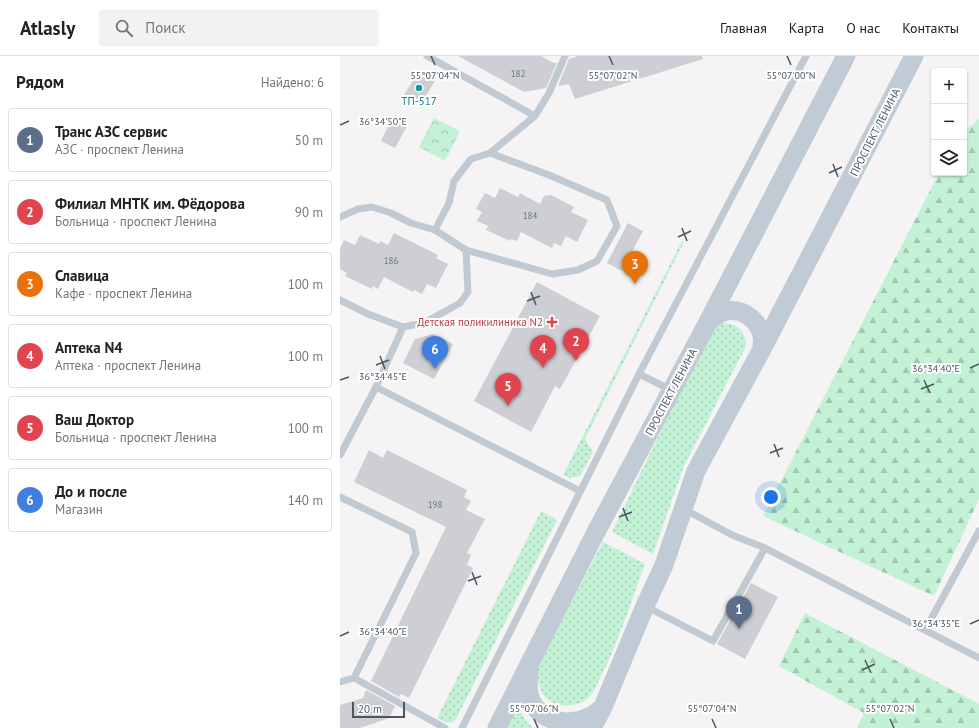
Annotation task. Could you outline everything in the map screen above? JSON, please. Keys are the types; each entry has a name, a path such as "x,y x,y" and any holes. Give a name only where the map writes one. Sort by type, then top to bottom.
{"main road":[{"name":"ПРОСПЕКТ ЛЕНИНА","path":"497,728 596,532 708,322 846,56"},
{"name":"ПРОСПЕКТ ЛЕНИНА","path":"592,728 603,707 645,606 664,565 696,471 762,349 914,56"},
{"path":"708,322 717,314 727,311 736,311 744,314 752,319 758,326 762,336 762,349"},
{"path":"529,663 528,686 530,698 541,713 549,718 567,723 591,716 603,707"}],"lane":[{"path":"427,56 536,116"},
{"path":"435,230 449,203 454,181 471,159 490,153 536,116 549,93 565,56"},
{"path":"462,728 639,374 806,56"},
{"path":"340,217 358,209 372,207 391,213 412,223 435,230 466,250 552,274 578,270 597,261 617,226 607,200 549,175 490,153"},
{"path":"340,300 368,314 403,327 424,323 460,303 468,292 466,250"},
{"path":"340,455 376,387 403,327"},
{"path":"639,374 672,390"},
{"path":"376,387 580,491"},
{"path":"340,497 412,532 416,553 354,678"},
{"path":"684,509 732,535 765,548 979,658"},
{"path":"925,630 979,531"},
{"path":"645,606 713,641 765,548"},
{"path":"340,682 354,678 445,728"}],"green space":[{"path":"434,118 460,131 445,161 419,147"},
{"path":"979,119 979,499 934,596 763,516 937,176 967,176 967,129"},
{"path":"682,241 684,242 585,439 593,452 580,476 569,478 563,475"},
{"path":"721,323 731,324 739,328 746,340 746,346 684,466 653,554 612,532 711,328"},
{"path":"541,511 557,520 456,719 449,723 437,718"},
{"path":"603,542 645,564 614,649 593,692 586,700 577,704 556,704 550,701 541,690 537,676 537,668"},
{"path":"805,613 979,704 979,728 857,728 864,713 779,666"},
{"path":"518,707 526,721 533,728 508,728"}],"building":[{"path":"458,56 541,56 554,63 557,63 546,88 524,92"},
{"path":"578,56 702,56 703,59 575,99 569,84 558,86 569,59"},
{"name":"ТП-517","path":"419,71 435,81 420,105 404,95"},
{"path":"392,118 407,126 395,148 381,141"},
{"path":"500,188 518,197 520,193 540,204 544,196 551,195 574,207 571,212 588,220 577,242 566,236 561,246 554,243 552,248 521,232 517,241 511,239 510,241 486,230 488,226 477,221 482,212 476,209 485,193 495,198"},
{"path":"628,223 643,231 622,271 607,263"},
{"path":"394,233 438,255 436,258 448,264 436,288 427,284 422,294 414,290 413,292 384,277 378,289 373,286 372,289 345,276 347,273 340,269 340,249 344,240 355,245 360,235 379,244 380,241 388,245"},
{"path":"537,282 600,316 560,389 555,386 531,432 474,401"},
{"path":"433,334 453,344 434,379 403,363 415,339"},
{"path":"369,450 383,458 387,450 467,490 464,497 471,501 466,510 485,519 467,553 471,555 467,565 473,568 409,698 401,694 399,697 371,681 446,527 354,482"},
{"path":"751,583 778,597 745,659 717,644"},
{"path":"366,690 395,706 389,718 360,728 340,728 340,705 363,698"}],"place":[{"name":"ТП-517","path":"419,88"},
{"name":"Славица","path":"635,284"},
{"name":"Детская поликилиника N2","path":"552,322"},
{"name":"Филиал МНТК им. Фёдорова","path":"576,361"},
{"name":"Аптека N4","path":"543,368"},
{"name":"До и после","path":"435,369"},
{"name":"Ваш Доктор","path":"508,406"},
{"name":"Транс АЗС сервис","path":"739,629"}]}
